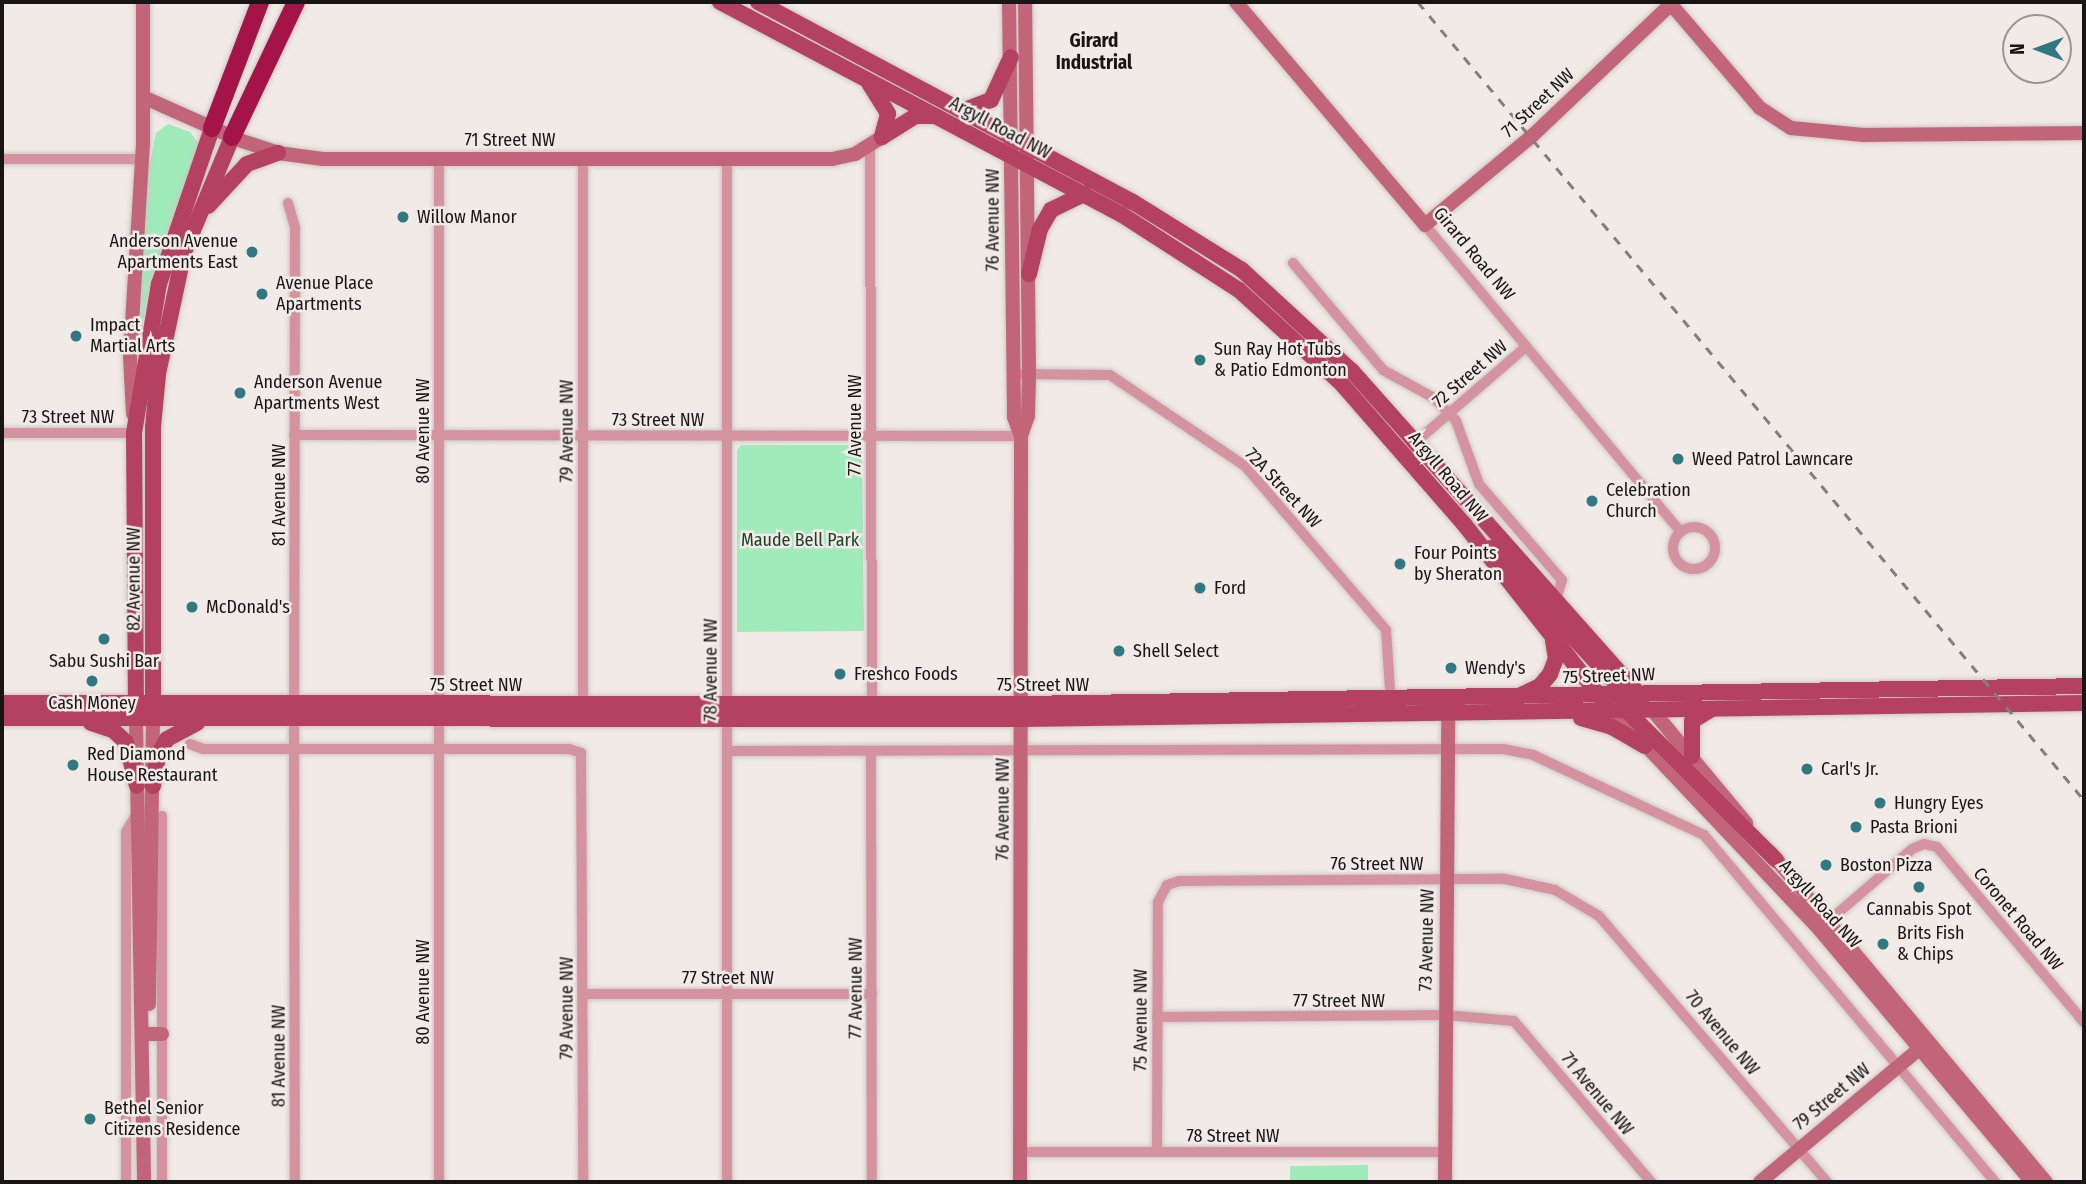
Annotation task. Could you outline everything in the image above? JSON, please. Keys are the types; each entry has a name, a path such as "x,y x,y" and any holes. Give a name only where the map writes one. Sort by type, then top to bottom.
{"highway":[{"path":"212,128 260,2"},
{"path":"232,137 296,2"}],"main road":[{"name":"Argyll Road NW","path":"720,2 1084,194 1185,252 1269,314 1409,448 1556,600 1626,703"},
{"name":"Argyll Road NW","path":"758,2 1176,226 1242,270 1330,348 1552,638 1599,695 1626,703"},
{"path":"962,111 991,100 1011,57"},
{"path":"865,79 887,108 876,141"},
{"path":"876,141 915,116 938,116"},
{"name":"82 Avenue NW","path":"136,711 134,433 159,284 212,128"},
{"name":"82 Avenue NW","path":"153,711 155,399 165,327 197,218 232,137"},
{"path":"197,218 247,164 278,153"},
{"path":"1029,274 1040,229 1051,210 1084,194"},
{"path":"1464,524 1626,703 1776,860"},
{"path":"1511,698 1531,692 1546,680 1556,658 1552,638"},
{"name":"75 Street NW","path":"2,703 136,711 1023,712 1448,706 1562,713 1626,703 2084,686"},
{"name":"75 Street NW","path":"1448,706 1511,698 1599,695"},
{"name":"75 Street NW","path":"1626,703 1653,711 2084,703"},
{"name":"75 Street NW","path":"439,711 583,704 727,712 872,704 1023,712"},
{"path":"1692,756 1692,721 1713,709"},
{"name":"75 Street NW","path":"2,718 75,719 136,711"},
{"name":"75 Street NW","path":"153,711 222,719 294,711"},
{"path":"1562,713 1612,727 1644,746"},
{"path":"75,719 120,735 145,786"},
{"path":"145,786 167,739 187,725 222,719"}],"street":[{"name":"82 Avenue NW","path":"134,433 130,356 142,159 143,2"},
{"name":"76 Avenue NW","path":"1009,2 1013,138 1014,417 1021,436"},
{"name":"76 Avenue NW","path":"1020,1182 1023,751 1021,436 1028,416 1030,166 1025,2"},
{"name":"Girard Road NW","path":"1236,2 1680,531"},
{"name":"71 Street NW","path":"1425,225 1532,136 1670,3"},
{"path":"1670,3 1760,107 1791,128 1864,135 2084,133"},
{"name":"71 Street NW","path":"143,97 232,137 278,153 323,159 838,159 876,141"},
{"name":"77 Avenue NW","path":"872,704 871,435 876,141"},
{"path":"2,159 142,159"},
{"name":"80 Avenue NW","path":"439,159 439,1182"},
{"name":"79 Avenue NW","path":"583,159 583,704"},
{"name":"78 Avenue NW","path":"727,159 727,1182"},
{"name":"81 Avenue NW","path":"288,203 295,228 295,1182"},
{"name":"Argyll Road NW","path":"1293,263 1383,370 1434,397 1450,413 1461,428 1479,484 1562,580 1556,600"},
{"name":"72 Street NW","path":"1409,448 1526,346"},
{"name":"72A Street NW","path":"1013,374 1103,373 1121,380 1245,466 1387,630 1391,706"},
{"name":"73 Street NW","path":"2,433 134,433"},
{"name":"73 Street NW","path":"295,435 1021,436"},
{"path":"1699,527 1711,535 1714,554 1706,565 1686,568 1675,558 1673,544 1680,531 1699,527"},
{"name":"Argyll Road NW","path":"1626,703 1644,746 1823,926 2046,1182"},
{"name":"73 Avenue NW","path":"1446,1182 1448,706"},
{"name":"82 Avenue NW","path":"136,711 145,786 149,1005 144,1034"},
{"name":"82 Avenue NW","path":"126,1182 126,832 137,813 145,786 153,711"},
{"name":"Argyll Road NW","path":"1653,711 1776,860 1823,926"},
{"path":"190,744 203,749 439,749"},
{"name":"79 Avenue NW","path":"439,749 579,752 583,760 583,1182"},
{"path":"727,751 1447,749 1526,752 1692,827 1708,839 1995,1182"},
{"name":"77 Avenue NW","path":"872,751 872,1182"},
{"name":"82 Avenue NW","path":"137,813 144,1034 145,1182"},
{"path":"162,817 162,1182"},
{"name":"Coronet Road NW","path":"1823,926 1912,849 1924,844 1937,847 2084,1022"},
{"name":"76 Street NW","path":"1163,888 1179,881 1447,879 1529,882 1588,907"},
{"name":"75 Avenue NW","path":"1157,1152 1158,902 1163,888"},
{"name":"70 Avenue NW","path":"1588,907 1827,1182"},
{"name":"77 Street NW","path":"583,994 872,994"},
{"name":"77 Street NW","path":"1157,1017 1446,1015 1503,1017 1519,1026"},
{"name":"71 Avenue NW","path":"1519,1026 1651,1182"},
{"path":"144,1034 162,1034"},
{"name":"Argyll Road NW","path":"1924,1045 2032,1182"},
{"name":"79 Street NW","path":"1760,1182 1924,1045"},
{"name":"78 Street NW","path":"1020,1152 1445,1152"}],"green space":[{"path":"168,124 190,132 199,144 152,277 136,355 149,167 156,133"},
{"name":"Maude Bell Park","path":"741,445 856,445 862,449 864,631 737,632 737,450"},
{"path":"1368,1165 1368,1182 1290,1182 1290,1166"}],"railway":[{"path":"1418,2 2084,800"}],"place":[{"name":"Willow Manor","path":"403,217"},
{"name":"Anderson Avenue Apartments East","path":"252,252"},
{"name":"Avenue Place Apartments","path":"262,294"},
{"name":"Impact Martial Arts","path":"76,336"},
{"name":"Sun Ray Hot Tubs & Patio Edmonton","path":"1200,360"},
{"name":"Anderson Avenue Apartments West","path":"240,393"},
{"name":"Weed Patrol Lawncare","path":"1678,459"},
{"name":"Celebration Church","path":"1592,501"},
{"name":"Four Points by Sheraton","path":"1400,564"},
{"name":"Ford","path":"1200,588"},
{"name":"McDonald's","path":"192,607"},
{"name":"Sabu Sushi Bar","path":"104,639"},
{"name":"Shell Select","path":"1119,651"},
{"name":"Wendy's","path":"1451,668"},
{"name":"Freshco Foods","path":"840,674"},
{"name":"Cash Money","path":"92,681"},
{"name":"Red Diamond House Restaurant","path":"73,765"},
{"name":"Carl's Jr.","path":"1807,769"},
{"name":"Hungry Eyes","path":"1880,803"},
{"name":"Pasta Brioni","path":"1856,827"},
{"name":"Boston Pizza","path":"1826,865"},
{"name":"Cannabis Spot","path":"1919,887"},
{"name":"Brits Fish & Chips","path":"1883,944"},
{"name":"Bethel Senior Citizens Residence","path":"90,1119"}],"district":[{"name":"Girard Industrial","path":"1094,52"}]}
